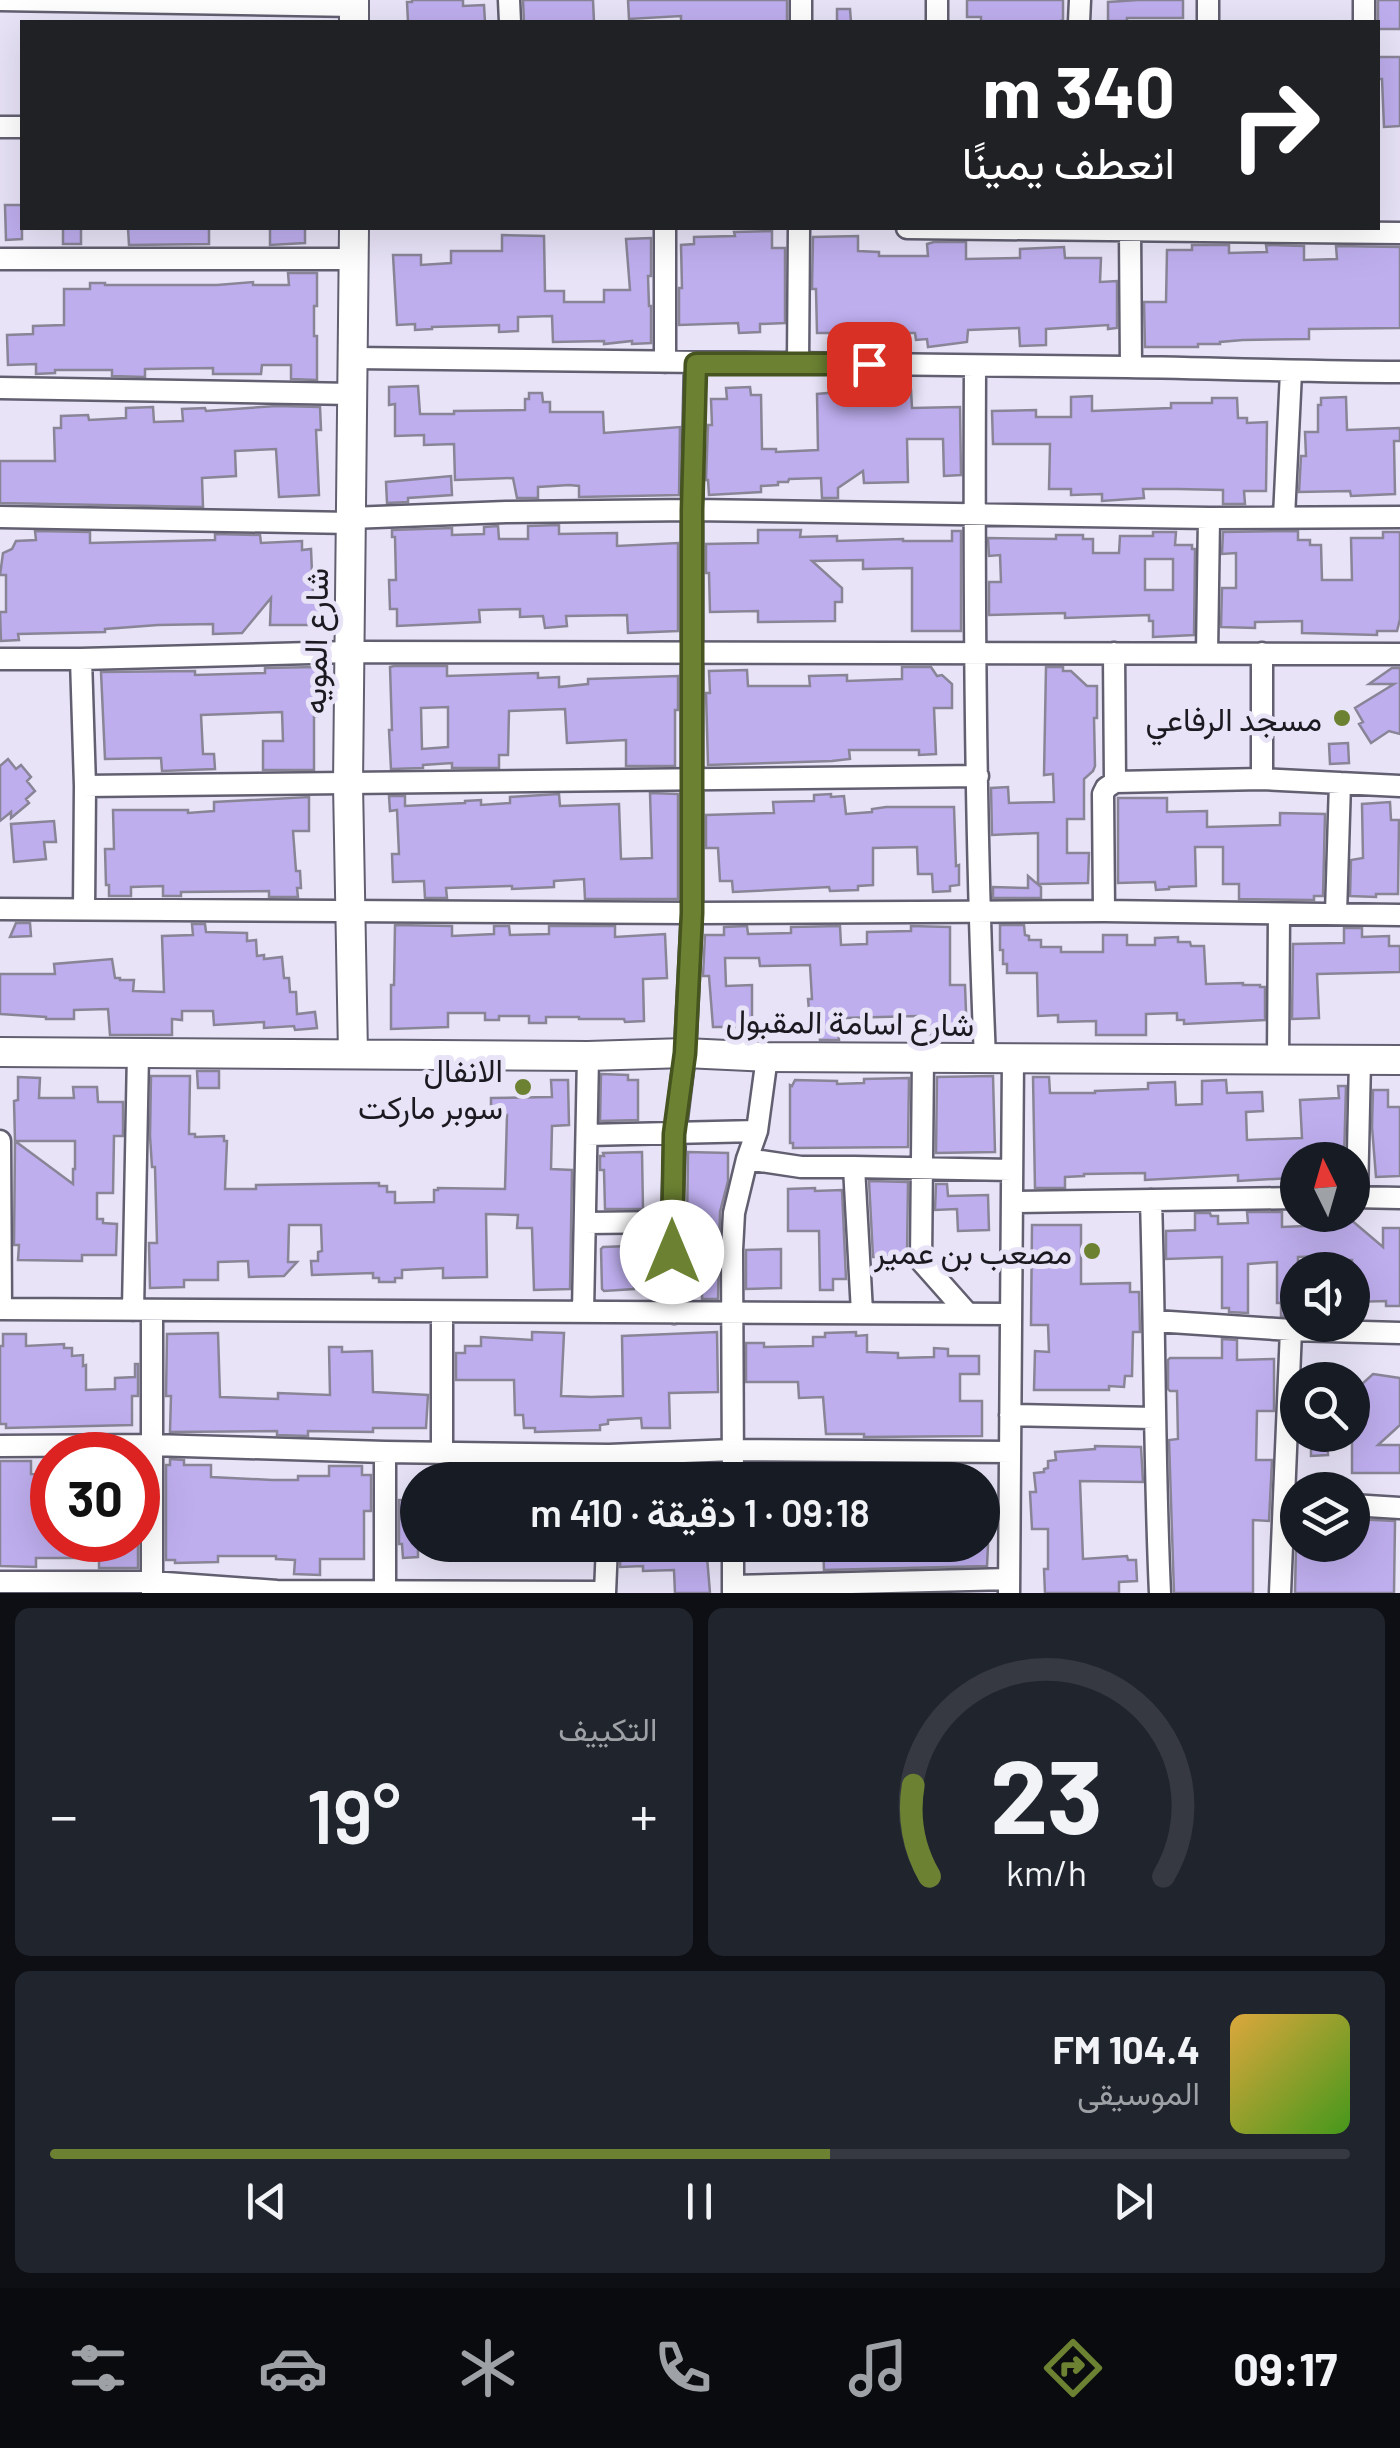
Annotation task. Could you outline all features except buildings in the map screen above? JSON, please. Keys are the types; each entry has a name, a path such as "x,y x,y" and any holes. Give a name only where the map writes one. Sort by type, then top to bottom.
{"street":[{"path":"0,0 354,10"},
{"name":"شارع المويه","path":"354,230 348,784 354,1054"},
{"path":"665,230 666,362"},
{"path":"798,362 799,230"},
{"path":"1131,366 1130,230 1400,233"},
{"path":"0,259 354,259"},
{"path":"354,358 1400,372"},
{"path":"674,1313 674,1134 685,1053 692,913 696,364"},
{"path":"733,1562 732,1590 1009,1586 1012,1170 979,913 975,366"},
{"path":"1284,517 1291,372"},
{"path":"0,388 353,394"},
{"path":"0,516 350,521 506,512 692,510 1400,518"},
{"path":"1207,652 1209,518"},
{"path":"0,659 349,652 1400,654"},
{"path":"1114,653 1115,782"},
{"path":"1262,653 1262,779"},
{"path":"82,659 84,908"},
{"path":"85,786 978,776"},
{"path":"1104,911 1103,794 1115,782 1262,779 1400,786"},
{"path":"1336,914 1340,783"},
{"path":"0,909 1400,915"},
{"path":"1278,914 1278,1060"},
{"name":"شارع اسامة المقبول","path":"0,1052 1400,1060"},
{"path":"138,1053 142,1311 151,1432"},
{"path":"583,1312 588,1056"},
{"path":"733,1462 734,1214 757,1131 767,1057"},
{"path":"923,1058 920,1260 968,1314"},
{"path":"1357,1142 1360,1060"},
{"path":"587,1135 757,1131"},
{"path":"0,1142 1,1309 1011,1314"},
{"path":"747,1159 801,1167 1012,1170"},
{"path":"854,1167 862,1312"},
{"path":"1370,1197 1400,1198"},
{"path":"1012,1202 1280,1198"},
{"path":"1151,1200 1160,1593"},
{"path":"585,1223 672,1222"},
{"path":"442,1312 442,1452"},
{"path":"1155,1321 1280,1329"},
{"path":"1370,1332 1400,1333"},
{"path":"1291,1342 1291,1472"},
{"path":"1010,1415 1154,1418"},
{"path":"160,1445 610,1455 733,1450 1010,1452"},
{"path":"0,1446 30,1446"},
{"path":"385,1452 385,1590"},
{"path":"610,1455 610,1462"},
{"path":"1370,1507 1400,1508"},
{"path":"152,1562 152,1588"},
{"path":"0,1582 277,1592 606,1593 607,1562"},
{"path":"1280,1593 1284,1562"}],"place":[{"name":"مسجد الرفاعي","path":"1342,718"},
{"name":"الانفال سوبر ماركت","path":"523,1087"},
{"name":"مصعب بن عمير","path":"1092,1251"}],"route":[{"path":"672,1252 674,1134 685,1053 692,913 696,364 869,364"}]}
